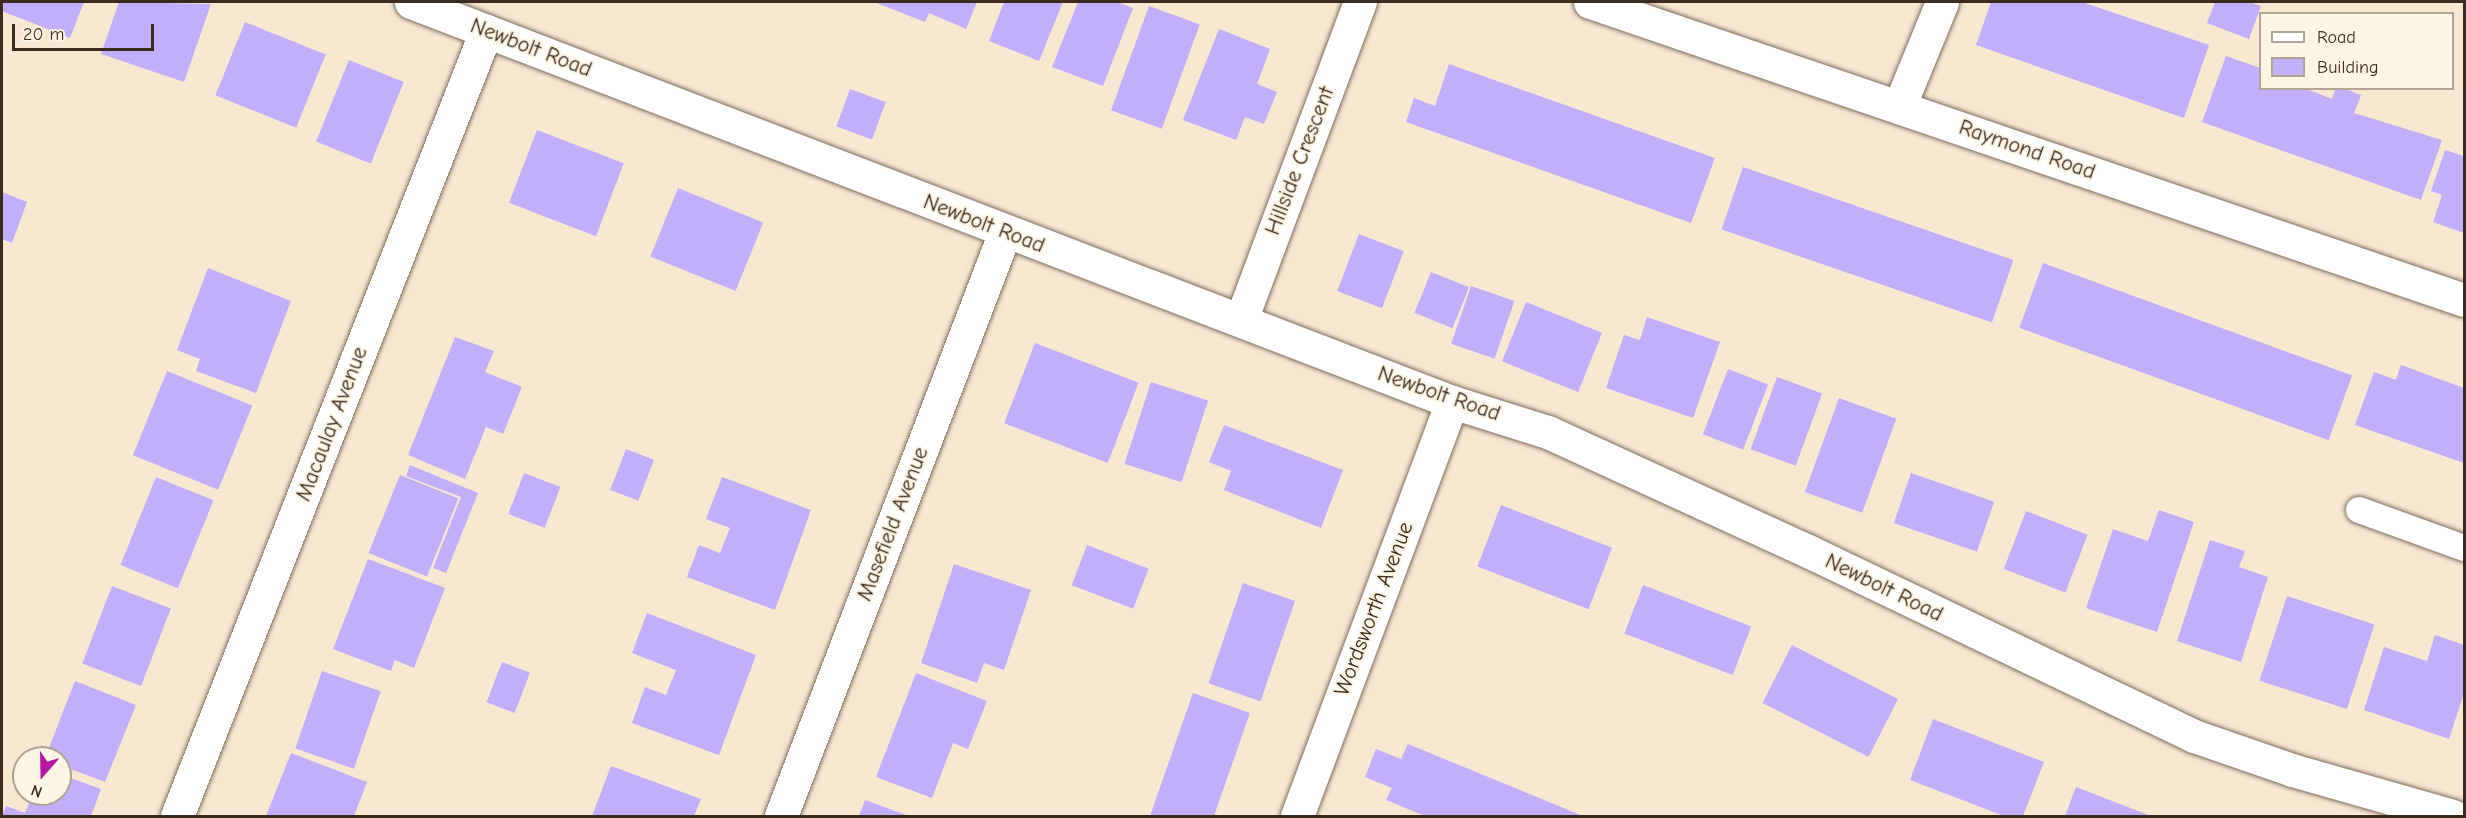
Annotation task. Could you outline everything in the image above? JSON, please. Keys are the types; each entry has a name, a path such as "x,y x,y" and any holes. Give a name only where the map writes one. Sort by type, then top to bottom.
{"street":[{"name":"Newbolt Road","path":"411,2 1452,402 1548,432 1808,551 2194,736 2292,770 2453,816"},
{"name":"Hillside Crescent","path":"1241,320 1360,2"},
{"name":"Raymond Road","path":"1590,2 2464,300"},
{"path":"1899,107 1942,2"},
{"name":"Macaulay Avenue","path":"177,816 486,31"},
{"name":"Masefield Avenue","path":"781,816 1005,232"},
{"name":"Wordsworth Avenue","path":"1297,816 1452,402"}],"lane":[{"path":"2359,510 2464,548"}],"building":[{"path":"2,2 84,2 70,38 2,11"},
{"path":"119,2 211,4 184,82 101,54"},
{"path":"874,2 977,2 966,29 929,13 925,22"},
{"path":"1004,2 1063,2 1039,61 989,41"},
{"path":"1078,2 1117,2 1133,8 1103,86 1052,67"},
{"path":"1991,2 2082,2 2209,45 2184,118 1976,45"},
{"path":"2215,2 2249,2 2261,6 2249,39 2207,23"},
{"path":"1149,6 1200,24 1162,129 1111,110"},
{"path":"245,22 326,55 296,128 215,95"},
{"path":"1219,29 1270,49 1257,84 1277,92 1264,124 1245,117 1236,140 1183,120"},
{"path":"2226,56 2259,68 2259,90 2309,90 2332,99 2335,90 2348,90 2361,95 2354,113 2442,140 2421,200 2202,122"},
{"path":"349,60 404,82 371,164 316,142"},
{"path":"1449,64 1715,158 1691,223 1406,122 1414,98 1435,106"},
{"path":"850,89 886,102 872,140 836,127"},
{"path":"537,130 624,163 596,236 509,203"},
{"path":"2445,150 2464,156 2464,233 2433,222 2442,195 2431,191"},
{"path":"1743,167 2013,260 1992,323 1722,229"},
{"path":"678,188 763,222 736,291 650,257"},
{"path":"2,192 27,202 12,243 2,239"},
{"path":"1359,234 1404,251 1382,308 1337,291"},
{"path":"2043,263 2352,376 2329,440 2019,328"},
{"path":"208,268 291,301 256,393 196,371 200,359 177,350"},
{"path":"1431,272 1469,287 1453,328 1415,313"},
{"path":"1471,286 1514,301 1495,359 1451,344"},
{"path":"1526,302 1602,333 1578,392 1502,361"},
{"path":"1647,317 1720,342 1693,418 1606,388 1624,335 1640,340"},
{"path":"455,337 494,351 485,372 522,387 503,434 486,427 465,479 408,455"},
{"path":"1035,343 1139,383 1108,463 1004,423"},
{"path":"2401,365 2464,388 2464,463 2355,425 2374,372 2396,380"},
{"path":"1728,369 1768,384 1743,450 1703,434"},
{"path":"167,371 252,405 218,490 133,455"},
{"path":"1777,377 1822,393 1796,466 1751,449"},
{"path":"1151,382 1208,401 1181,482 1124,464"},
{"path":"1839,398 1896,419 1862,513 1805,492"},
{"path":"1224,425 1343,470 1321,528 1224,490 1231,471 1209,462"},
{"path":"626,449 654,460 638,501 610,490"},
{"path":"410,465 478,493 446,573 433,568 461,497 406,476"},
{"path":"524,473 560,487 545,528 508,514"},
{"path":"1911,473 1994,502 1977,552 1894,523"},
{"path":"400,475 458,499 427,576 369,553"},
{"path":"156,477 213,500 178,588 120,565"},
{"path":"722,477 811,510 775,610 687,577 699,545 720,553 730,528 706,519"},
{"path":"1501,505 1612,548 1588,609 1477,567"},
{"path":"2159,510 2194,522 2157,632 2086,608 2113,529 2148,541"},
{"path":"2026,511 2088,535 2065,593 2004,569"},
{"path":"2210,540 2245,551 2239,567 2268,577 2241,662 2177,641"},
{"path":"1087,545 1149,569 1133,609 1072,585"},
{"path":"368,559 445,588 414,668 395,660 391,671 333,649"},
{"path":"954,564 1031,590 1004,670 984,663 977,683 921,663"},
{"path":"1243,583 1295,601 1260,701 1208,683"},
{"path":"1643,585 1751,627 1733,675 1624,634"},
{"path":"112,586 171,609 141,686 82,663"},
{"path":"2287,596 2374,624 2347,709 2259,681"},
{"path":"647,613 756,655 719,755 632,723 645,687 666,695 676,670 632,653"},
{"path":"2435,635 2464,645 2464,693 2449,739 2364,710 2384,647 2427,661"},
{"path":"1792,645 1898,699 1869,757 1762,703"},
{"path":"502,662 530,673 515,713 487,702"},
{"path":"322,671 381,691 354,769 295,749"},
{"path":"916,673 987,701 968,749 953,743 932,798 876,777"},
{"path":"75,681 136,705 105,782 72,770 72,746 50,746"},
{"path":"1193,693 1250,713 1214,816 1150,816"},
{"path":"1933,719 2044,762 2023,816 2004,816 1910,780"},
{"path":"1408,744 1583,816 1425,816 1386,800 1392,788 1365,777 1376,749 1401,759"},
{"path":"291,753 367,782 354,816 266,816"},
{"path":"611,766 701,799 694,816 592,816"},
{"path":"72,778 101,789 91,816 2,816 6,806 25,813 28,806 72,806"},
{"path":"2076,787 2151,816 2065,816"},
{"path":"865,800 909,816 859,816"}]}
